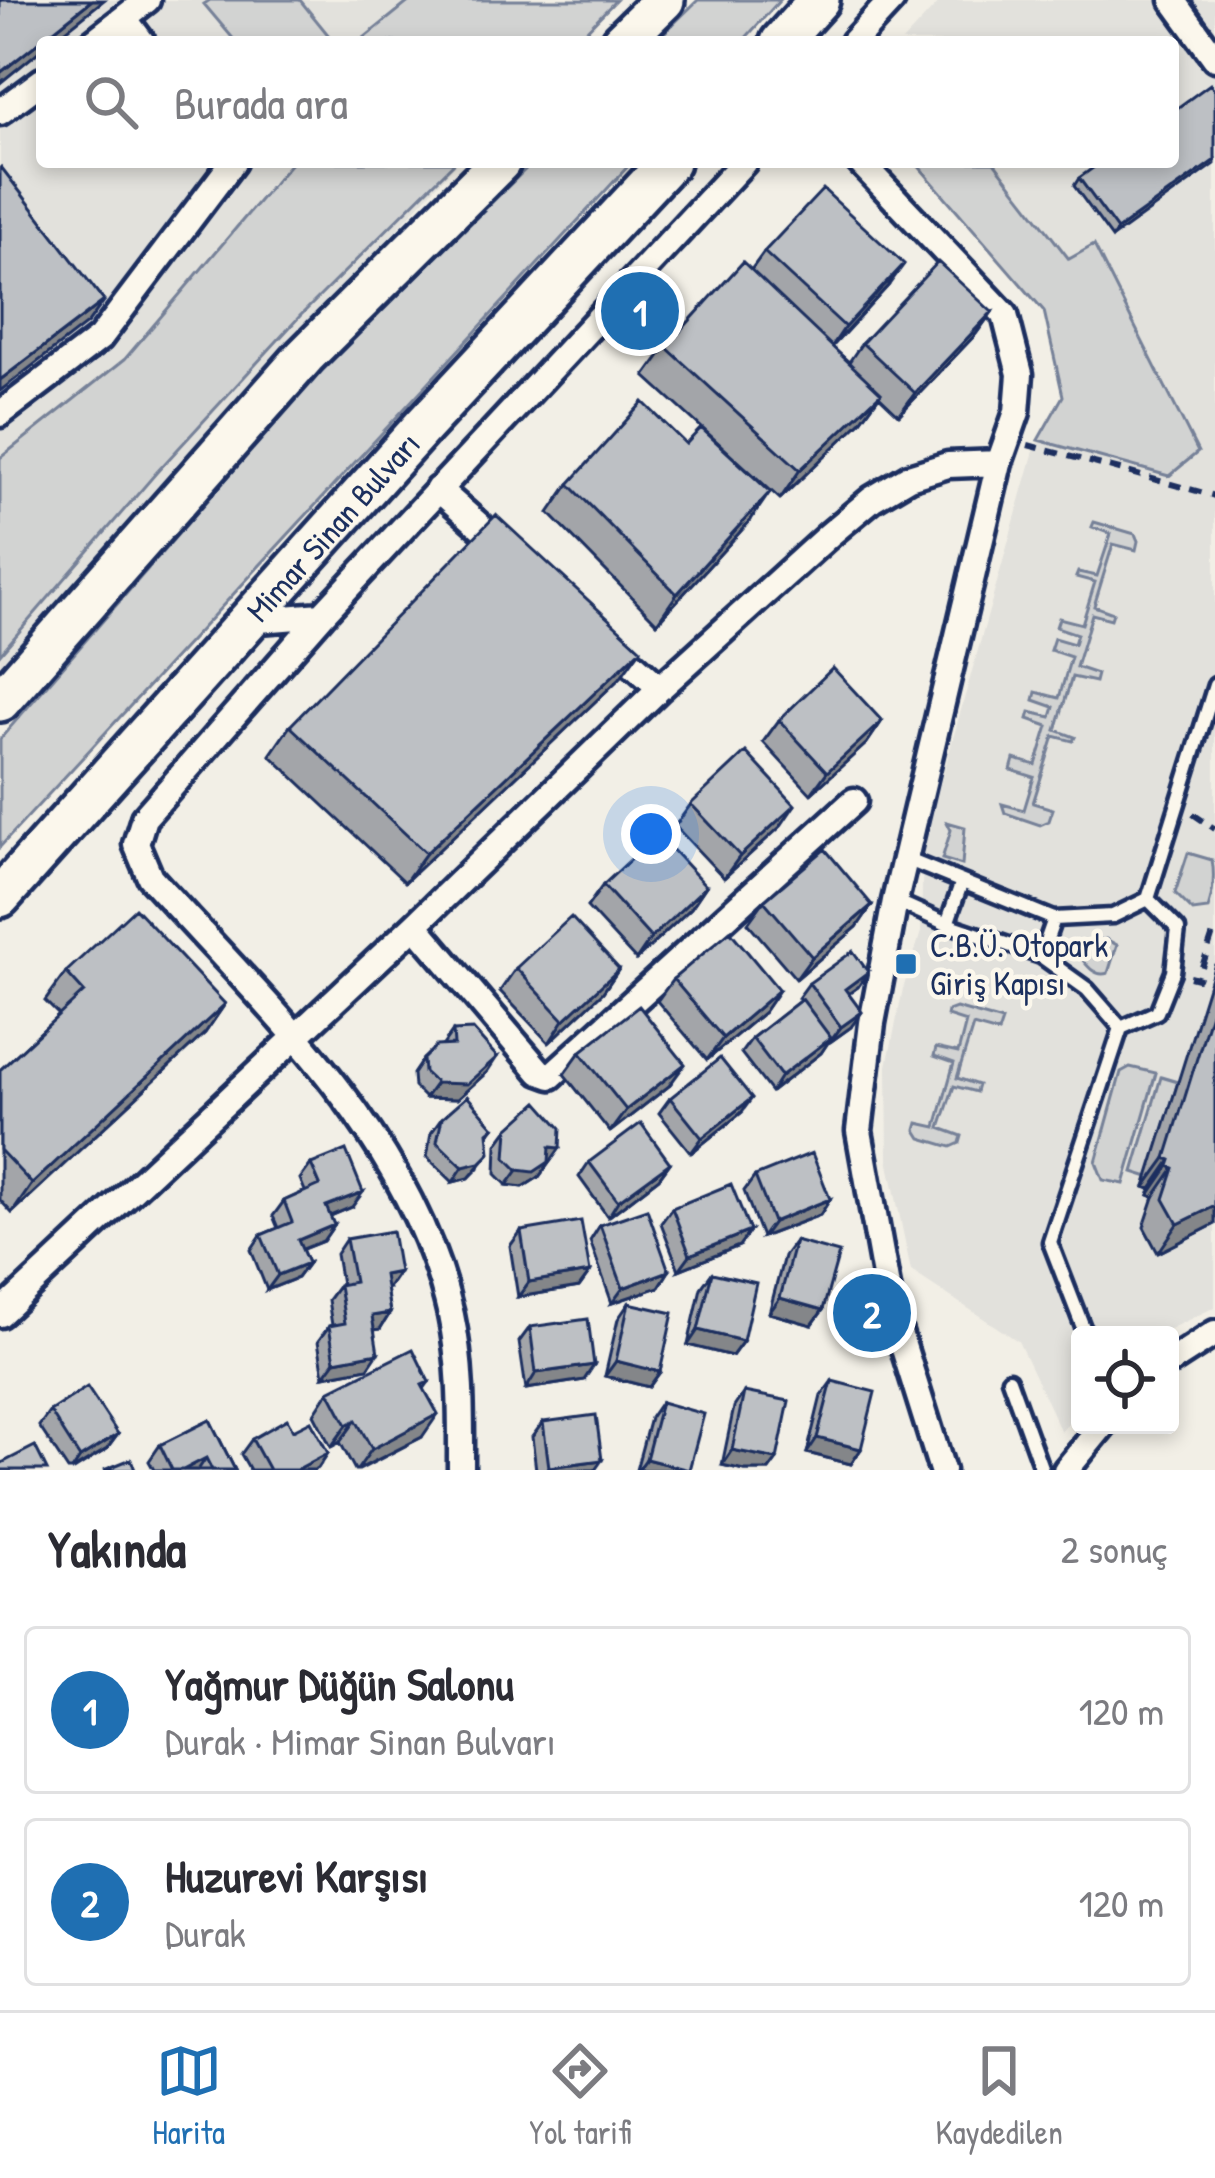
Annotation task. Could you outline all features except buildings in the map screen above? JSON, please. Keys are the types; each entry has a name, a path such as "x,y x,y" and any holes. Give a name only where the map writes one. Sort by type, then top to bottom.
{"highway":[{"path":"627,36 664,0"},
{"path":"787,36 820,0"},
{"path":"0,701 304,356 494,168"},
{"name":"Mimar Sinan Bulvarı","path":"0,897 245,621 663,168"}],"street":[{"path":"101,36 147,0"},
{"path":"859,36 892,0"},
{"path":"1173,0 1215,58"},
{"path":"124,18 138,36"},
{"path":"0,112 36,85"},
{"path":"0,414 100,338 228,168"},
{"path":"461,1470 461,1396 452,1317 414,1209 361,1115 150,877 136,844 144,818 322,615 738,168"},
{"path":"866,168 1005,315 1020,374 1018,412 1003,451 895,901 872,1023 859,1131 890,1304 942,1470"},
{"path":"0,1314 416,925 660,688 872,499 909,478 1003,451"},
{"path":"439,489 524,566"},
{"path":"245,621 322,615"},
{"path":"592,627 660,688"},
{"path":"416,925 540,1072 551,1076 854,801"},
{"path":"1179,1356 1215,1333"},
{"path":"1066,1470 1096,1434"}],"lane":[{"path":"906,859 1054,919 1113,916 1148,898 1215,685"},
{"path":"947,924 961,884"},
{"path":"1083,1326 1050,1242 1121,1028 1157,1012 1173,972 1178,929 1148,898"},
{"path":"895,901 1041,956 1087,988 1121,1028"},
{"path":"1041,956 1054,919"},
{"path":"1010,1378 1042,1470"}],"path":[{"path":"1003,451 1215,496"},
{"path":"1173,972 1203,980 1215,928"}],"shaded area":[{"path":"0,0 605,0 572,36 36,36 36,168 453,168 0,667"},
{"path":"210,0 300,0 329,36 231,36 204,4"},
{"path":"411,0 616,0 581,36 366,36"},
{"path":"698,0 780,0 747,36 661,36"},
{"path":"941,0 1215,0 1215,1307 1176,1326 1071,1326 1071,1420 1061,1432 1018,1341 911,1271 888,1159 887,1066 921,932 923,845 1034,451 1063,395 1044,311 920,168 1179,168 1179,36 908,36"},
{"path":"287,168 449,168 300,316 0,654 0,458 125,359"},
{"path":"527,168 626,168 0,847 0,739 319,372"},
{"path":"920,168 999,168 1069,259 1094,245 1198,452 1169,476 1038,440 1063,396 1044,311"},
{"path":"1094,522 1135,534 1138,541 1136,550 1113,544 1094,606 1113,613 1111,619 1092,614 1076,667 1097,674 1095,682 1072,677 1056,730 1075,737 1073,741 1054,736 1033,803 1053,809 1049,821 1040,825 1005,813 1002,804 1024,810 1034,777 1011,770 1014,759 1036,765 1048,726 1028,719 1030,712 1051,717 1054,707 1034,700 1036,692 1059,698 1071,657 1050,650 1054,638 1074,644 1077,634 1056,627 1059,618 1082,624 1095,582 1076,577 1078,572 1097,576 1111,534 1092,527"},
{"path":"947,822 965,827 962,865 942,859 951,830"},
{"path":"1188,853 1212,860 1208,909 1193,911 1175,893"},
{"path":"1106,939 1117,945 1108,973 1098,973 1077,953 1080,942"},
{"path":"956,1008 1002,1021 998,1033 973,1026 957,1078 978,1085 976,1092 954,1086 940,1128 962,1136 951,1147 921,1138 916,1130 918,1123 936,1127 954,1063 934,1056 936,1048 958,1053 966,1022 947,1016"},
{"path":"1130,1067 1156,1073 1124,1184 1103,1180 1096,1162 1121,1072"},
{"path":"1161,1077 1178,1082 1149,1177 1133,1172"}],"place":[{"name":"Yağmur Düğün Salonu","path":"640,311"},
{"name":"C.B.Ü. Otopark Giriş Kapısı","path":"906,964"},
{"name":"Huzurevi Karşısı","path":"872,1313"}]}
